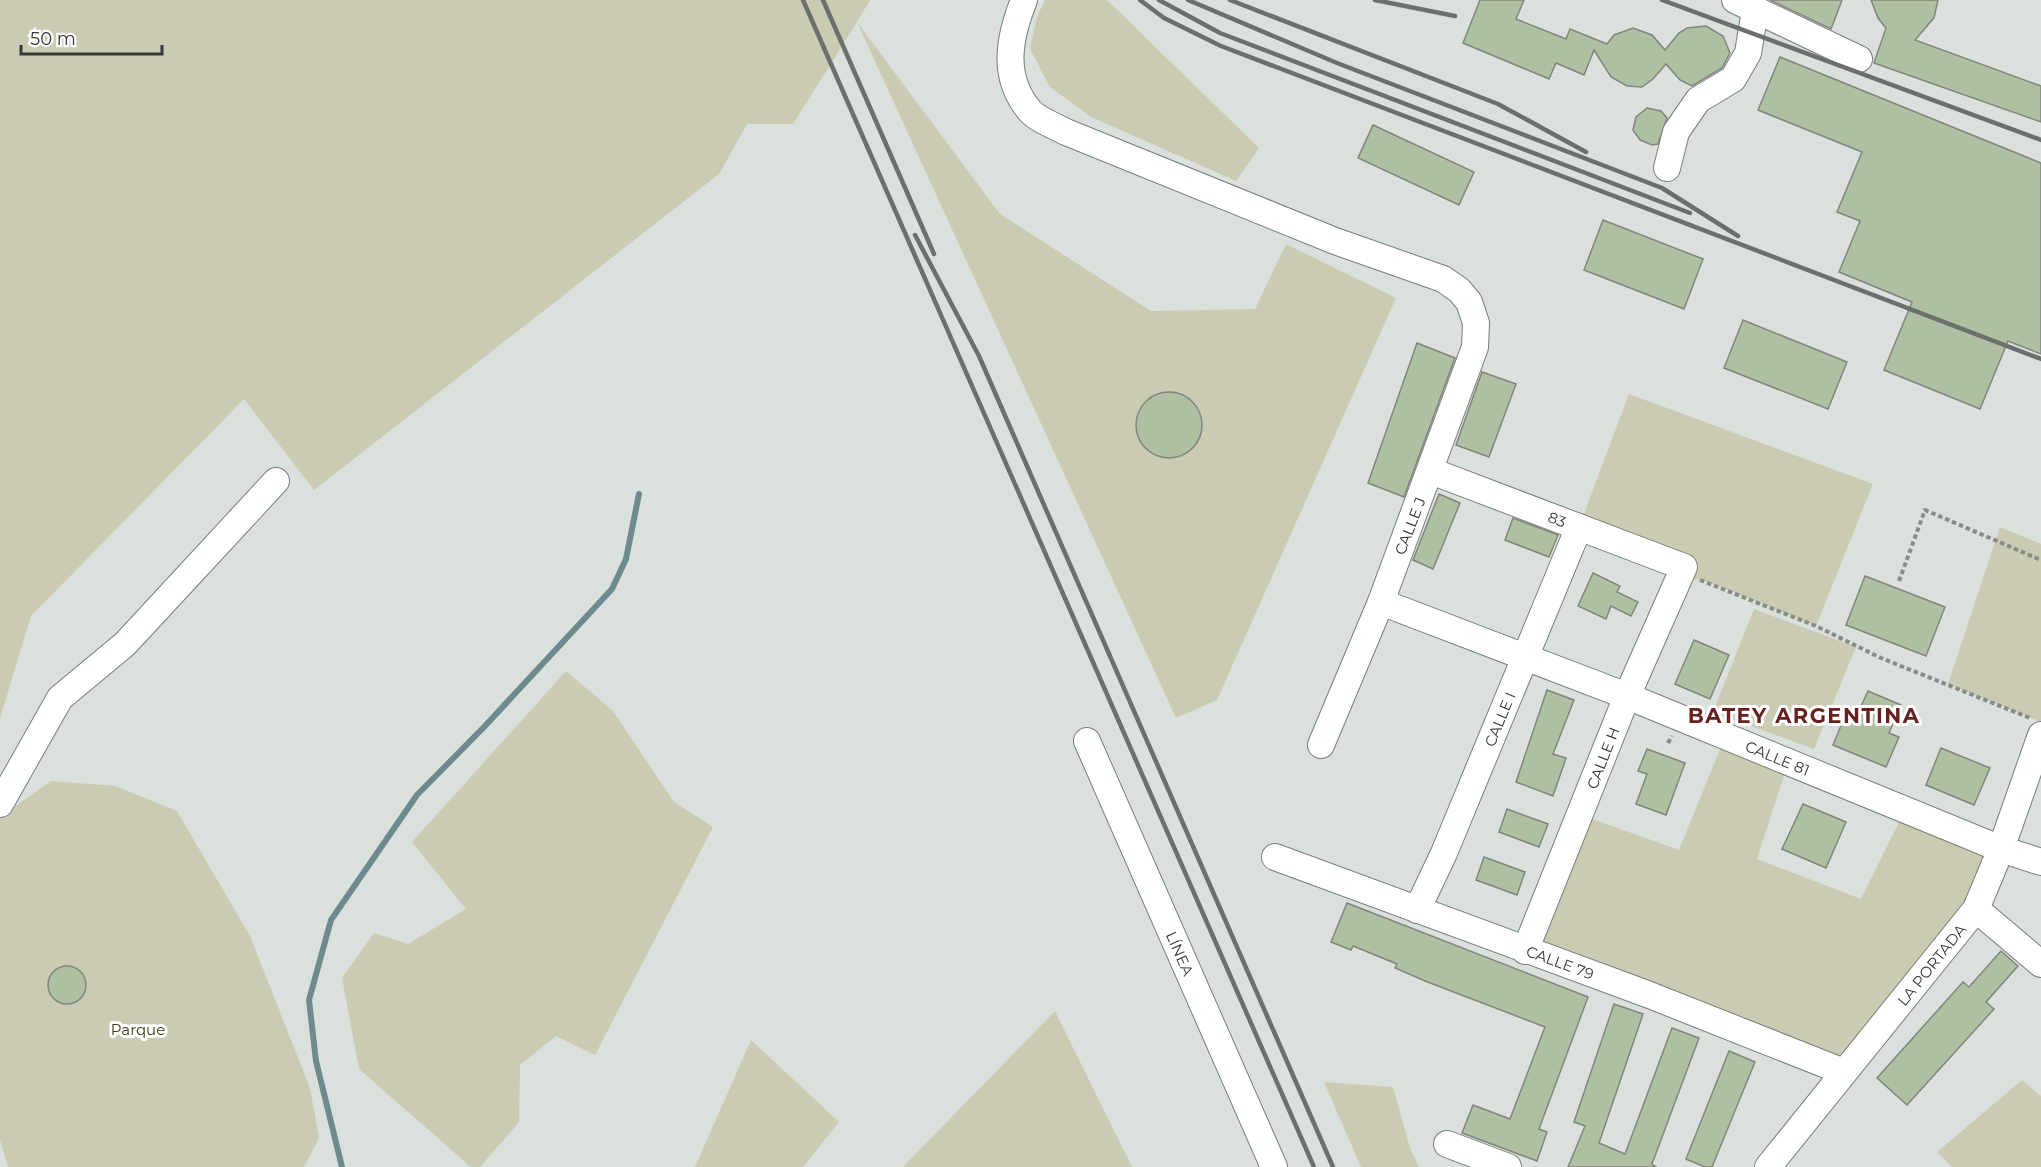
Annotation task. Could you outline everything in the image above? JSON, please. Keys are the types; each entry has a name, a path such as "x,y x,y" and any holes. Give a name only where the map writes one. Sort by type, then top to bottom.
{"street":[{"name":"CALLE J","path":"1024,0 1008,51 1015,87 1031,112 1066,132 1335,241 1443,279 1459,290 1469,302 1476,323 1475,347 1381,602 1321,745"},
{"path":"1667,168 1676,132 1698,100 1733,79 1748,52 1745,5 1859,59"},
{"name":"83","path":"1431,471 1579,527 1681,571"},
{"path":"0,804 60,699 125,644 276,481"},
{"name":"CALLE I","path":"1417,910 1444,853 1579,527"},
{"name":"CALLE H","path":"1525,951 1627,696 1681,571"},
{"name":"CALLE 81","path":"1381,602 1627,696 2001,849 2041,862"},
{"name":"LA PORTADA","path":"1781,1162 1844,1072 1976,909 2001,849 2041,735"},
{"name":"LÍNEA","path":"1087,741 1274,1167"},
{"name":"CALLE 79","path":"1275,857 1525,951 1647,994 1844,1072"},
{"path":"1976,909 2041,964"},
{"path":"1447,1144 1508,1167"}],"path":[{"path":"1899,581 1926,510 2041,560"},
{"path":"1681,571 1816,626 1881,658 2041,722"}],"green space":[{"path":"0,0 870,0 793,124 747,124 719,174 314,490 244,399 31,616 0,718"},
{"path":"1045,0 1107,0 1259,148 1236,181 1091,117 1050,87 1030,49 1037,17"},
{"path":"857,22 1000,214 1151,311 1255,309 1286,244 1396,298 1217,700 1176,718"},
{"path":"1629,394 1873,484 1816,626 1706,581 1678,576 1579,527"},
{"path":"2000,527 2041,544 2041,722 1948,684"},
{"path":"1754,609 1856,647 1814,749 1713,712"},
{"path":"566,671 613,711 674,802 713,827 595,1055 556,1036 520,1065 519,1122 480,1167 471,1167 359,1069 342,978 374,933 408,944 466,909 412,842"},
{"path":"1725,737 1788,763 1757,859 1861,899 1905,810 2001,849 1976,909 1844,1072 1525,951 1581,815 1679,850"},
{"name":"Parque","path":"51,781 115,786 177,811 250,936 310,1088 319,1138 304,1167 8,1167 0,1140 0,817"},
{"path":"1055,1011 1132,1167 903,1167"},
{"path":"751,1040 839,1122 803,1167 695,1167"},
{"path":"2022,1080 2041,1096 2041,1167 1952,1167 1937,1152"},
{"path":"1324,1082 1393,1087 1410,1148 1419,1167 1361,1167"}],"building":[{"path":"1480,0 1524,0 1516,19 1566,39 1570,29 1607,44 1614,35 1633,28 1652,35 1665,50 1679,33 1687,28 1706,26 1723,36 1730,53 1722,68 1692,86 1680,80 1666,64 1653,79 1642,87 1627,86 1611,77 1594,50 1584,75 1556,63 1549,79 1463,43"},
{"path":"1770,0 1842,0 1831,29"},
{"path":"1871,0 1938,0 1934,18 1915,40 2041,86 2041,122 1874,63 1886,28 1878,18"},
{"path":"1780,57 2041,163 2041,354 2008,341 1980,409 1884,370 1912,302 1839,272 1860,221 1837,212 1862,152 1758,110"},
{"path":"1647,108 1661,111 1667,118 1658,144 1652,145 1640,140 1633,130 1636,117"},
{"path":"1373,125 1474,172 1459,205 1358,158"},
{"path":"1603,220 1703,259 1684,309 1584,270"},
{"path":"1743,320 1847,362 1828,409 1724,368"},
{"path":"1417,343 1455,358 1404,497 1368,483"},
{"path":"1482,372 1516,384 1489,457 1456,445"},
{"path":"1169,392 1182,395 1192,402 1199,412 1202,425 1199,438 1192,448 1182,455 1169,458 1156,455 1146,448 1139,438 1136,425 1139,412 1146,402 1156,395"},
{"path":"1439,494 1460,503 1433,569 1413,560"},
{"path":"1513,518 1558,535 1549,557 1505,540"},
{"path":"1593,573 1620,586 1617,592 1638,602 1631,616 1611,606 1606,619 1578,606"},
{"path":"1865,576 1945,607 1926,656 1846,625"},
{"path":"1694,640 1729,655 1710,699 1675,684"},
{"path":"1547,690 1574,700 1553,754 1566,758 1553,796 1516,782"},
{"path":"1868,691 1901,705 1889,733 1899,737 1886,767 1833,745 1847,711 1857,715"},
{"path":"1941,748 1990,768 1974,805 1926,785"},
{"path":"1647,749 1685,763 1666,815 1636,804 1647,774 1638,771"},
{"path":"1803,804 1846,822 1826,868 1782,849"},
{"path":"1507,809 1548,824 1539,847 1499,832"},
{"path":"1484,857 1525,872 1517,895 1476,880"},
{"path":"1347,903 1588,997 1539,1129 1547,1132 1537,1161 1462,1133 1473,1105 1510,1119 1545,1027 1425,981 1395,968 1397,964 1353,946 1351,950 1331,942"},
{"path":"2001,951 2018,966 1986,1002 1994,1009 1907,1105 1877,1078 1963,982 1969,987"},
{"path":"67,966 80,972 86,985 80,998 67,1004 54,998 48,985 54,972"},
{"path":"1614,1004 1643,1014 1599,1143 1625,1154 1672,1028 1699,1038 1652,1164 1656,1167 1568,1167 1585,1126 1574,1122"},
{"path":"1729,1051 1755,1062 1712,1167 1705,1167 1686,1159"}],"waterway":[{"path":"342,1167 316,1061 309,1000 331,920 417,795 485,726 612,589 626,559 639,494"}],"railway":[{"path":"803,0 1314,1167"},
{"path":"823,0 934,254"},
{"path":"1140,0 1164,18 1221,46 2041,359"},
{"path":"1159,0 1220,33 1690,213"},
{"path":"1188,0 1337,63 1662,188 1738,236"},
{"path":"1230,0 1498,104 1586,152"},
{"path":"1375,0 1455,16"},
{"path":"1662,0 2041,140"},
{"path":"915,235 979,356 1333,1167"}],"district":[{"name":"BATEY ARGENTINA","path":"1804,715"}]}
